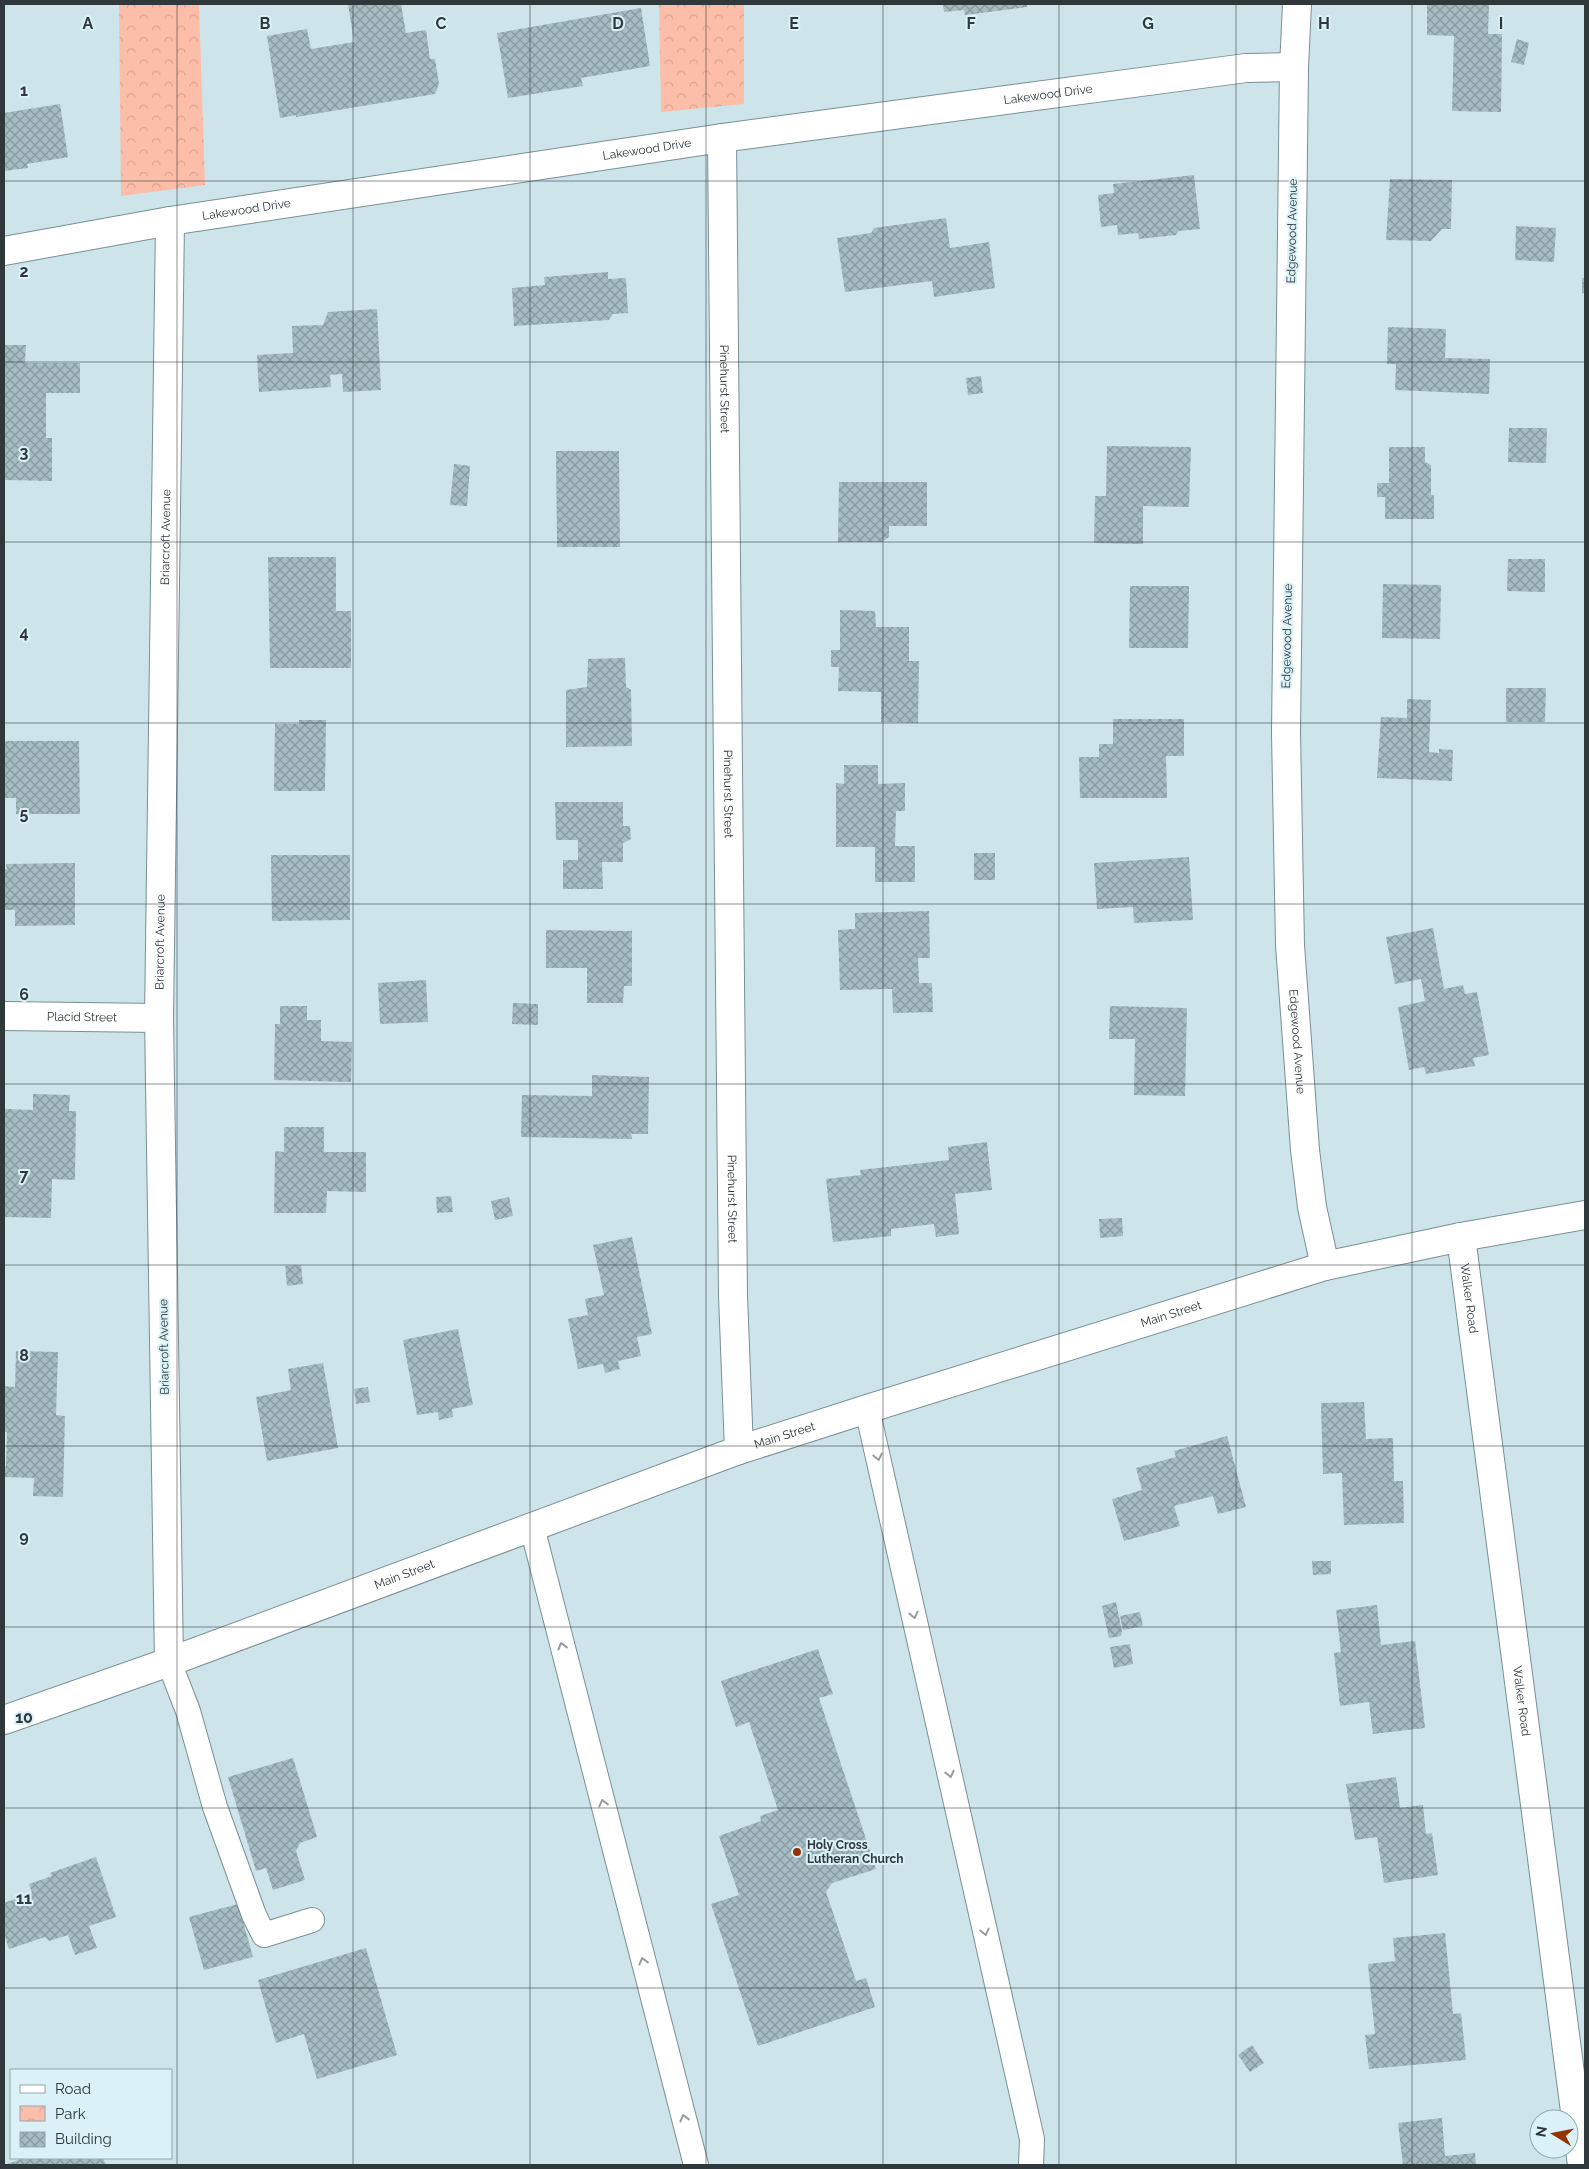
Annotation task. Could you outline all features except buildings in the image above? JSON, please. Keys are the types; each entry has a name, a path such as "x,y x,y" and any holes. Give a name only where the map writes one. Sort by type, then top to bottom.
{"street":[{"name":"Edgewood Avenue","path":"1297,4 1294,67 1286,724 1290,935 1305,1150 1312,1207 1325,1266"},
{"name":"Lakewood Drive","path":"4,252 170,221 722,138 1246,68 1294,67"},
{"name":"Pinehurst Street","path":"722,138 733,1296 739,1450"},
{"name":"Briarcroft Avenue","path":"168,1662 159,1018 170,221"},
{"name":"Placid Street","path":"4,1016 159,1018"},
{"name":"Main Street","path":"4,1720 168,1662 739,1450 867,1409 1325,1266 1461,1237 1585,1215"},
{"name":"Walker Road","path":"1461,1237 1582,2165"}],"lane":[{"path":"867,1409 1032,2139 1031,2165"},
{"path":"532,1528 696,2165"},
{"path":"168,1662 188,1711 215,1807 254,1915 264,1935 312,1920"}],"green space":[{"path":"119,4 199,4 205,185 121,196"},
{"path":"659,4 744,4 744,104 661,112"}],"place":[{"name":"Holy Cross Lutheran Church","path":"797,1852"}]}
